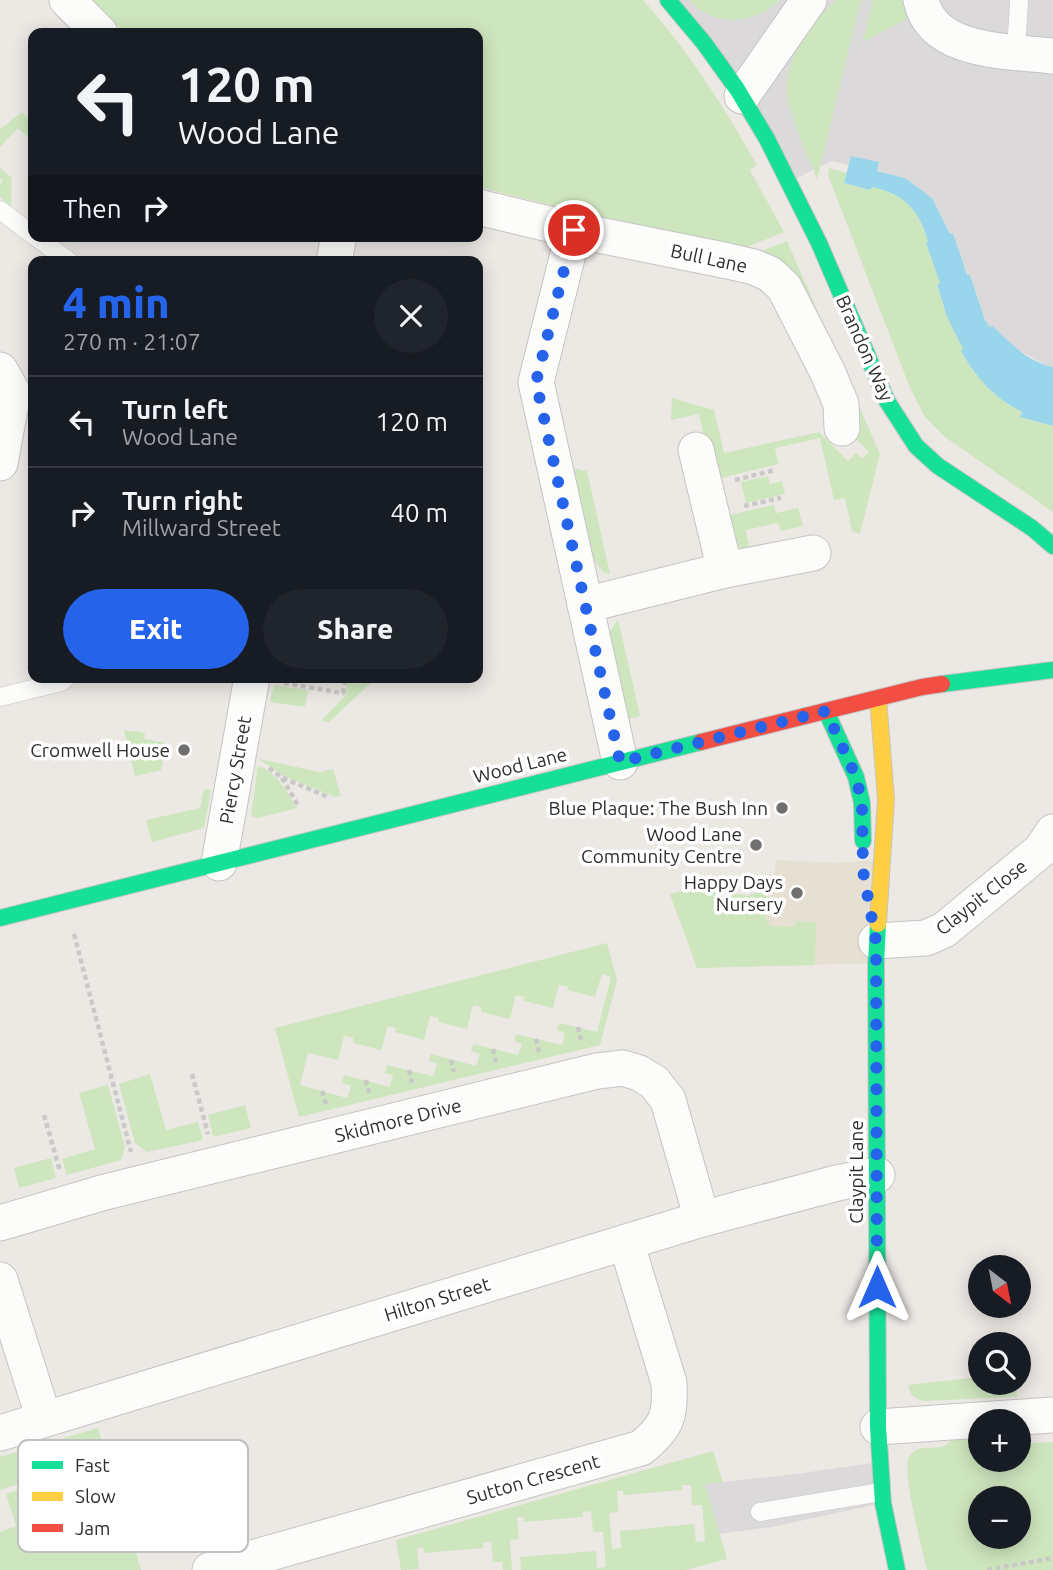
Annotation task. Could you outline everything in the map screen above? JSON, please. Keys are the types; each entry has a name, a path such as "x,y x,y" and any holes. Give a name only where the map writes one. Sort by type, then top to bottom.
{"street":[{"path":"66,0 95,28"},
{"name":"Brandon Way","path":"668,0 689,22 742,96 811,225 887,401 901,426 916,446 938,466 1032,528 1053,546"},
{"path":"742,96 809,0"},
{"path":"921,0 934,24 952,40 974,47 1053,56"},
{"name":"Bull Lane","path":"483,208 574,230 728,261 770,274 784,287 828,373 841,404 842,428"},
{"path":"574,230 536,382 620,762"},
{"path":"0,370 13,393 0,463"},
{"path":"696,450 725,570"},
{"path":"585,604 725,570 813,553"},
{"name":"Wood Lane","path":"0,918 922,687 1053,670"},
{"name":"Piercy Street","path":"219,863 262,683"},
{"name":"Claypit Lane","path":"878,698 886,799 876,941 877,1427 881,1492 897,1570"},
{"path":"826,711 856,777 862,803 863,858"},
{"name":"Claypit Close","path":"876,941 919,939 944,930 1049,847"},
{"name":"Claypit Lane","path":"866,883 876,941"},
{"name":"Skidmore Drive","path":"0,1223 105,1192 597,1071 623,1068 654,1082 668,1100 702,1219"},
{"name":"Hilton Street","path":"0,1433 702,1219 836,1183 877,1175"},
{"name":"Sutton Crescent","path":"210,1570 641,1448 657,1435 666,1422 670,1405 669,1382 626,1242"},
{"path":"0,1280 44,1419"},
{"path":"877,1427 1053,1415"}],"lane":[{"path":"1016,52 1018,2"},
{"path":"0,210 28,231"},
{"path":"42,242 62,256"},
{"path":"0,697 57,683"},
{"path":"760,1512 881,1492"}],"path":[{"path":"285,683 342,693 344,683"},
{"path":"261,764 281,778 341,802"},
{"path":"281,778 302,813"},
{"path":"74,932 134,1163"},
{"path":"192,1074 209,1138"},
{"path":"44,1115 61,1177"},
{"path":"986,1570 1053,1558"}],"shaded area":[{"path":"668,0 1053,0 1053,367 1015,348 993,326 990,328 953,234 950,234 931,198 905,178 877,171 879,163 851,156 848,165 831,161 789,182"},
{"path":"776,860 838,863 876,860 876,963 697,968 670,894 716,883 719,898 737,894 747,896 773,893"},
{"path":"879,1462 883,1503 772,1527 719,1534 705,1484"}],"green space":[{"path":"91,0 643,0 690,59 731,121 757,165 750,170 784,232 737,251 483,188 483,28 121,28"},
{"path":"689,0 780,0 758,14 734,20 710,15"},
{"path":"837,0 861,0 817,179 791,112 787,88 799,45 816,20"},
{"path":"873,0 902,0 907,19 863,42"},
{"path":"22,112 28,120 28,137 18,128 0,147 0,129"},
{"path":"0,168 12,178 11,207 0,197 0,184 3,181 0,178"},
{"path":"829,168 847,173 844,183 870,190 872,187 893,194 915,212 925,231 947,317 964,349 961,352 967,362 995,394 1022,412 1020,417 1053,426 1053,512 945,437 925,417 910,388 828,175"},
{"path":"787,241 880,454 860,534 852,531 845,498 834,500 820,438 775,448 778,464 713,480 699,414 671,420 672,398 714,410 724,453 819,432 848,461 856,453 862,458 869,452 852,435 752,255"},
{"path":"572,468 587,471 610,574 603,572 591,556"},
{"path":"768,476 770,484 782,481 785,494 746,503 741,482"},
{"path":"774,505 776,513 798,508 803,526 781,531 778,523 746,530 750,553 732,543 721,517"},
{"path":"618,619 640,716 629,719 608,635"},
{"path":"348,683 371,683 329,722 321,721 345,696"},
{"path":"274,685 308,690 305,707 270,702"},
{"path":"124,730 145,733 144,739 166,743 161,770 135,776"},
{"path":"259,759 320,772 333,769 341,796 335,797 282,775"},
{"path":"258,766 276,778 297,808 258,818 251,816"},
{"path":"204,789 211,790 204,828 152,842 146,820 200,808"},
{"path":"716,883 719,898 766,893 765,918 771,926 795,927 796,921 816,922 815,965 697,968 670,894"},
{"path":"607,943 617,980 600,1045 299,1117 275,1028","holes":["602,974 611,977 597,1032 559,1023 557,1030 565,1033 562,1045 516,1034 514,1041 522,1044 518,1055 473,1044 471,1051 480,1054 476,1066 431,1054 429,1061 437,1064 433,1076 387,1065 385,1073 393,1075 390,1087 344,1075 342,1083 351,1086 347,1098 300,1085 308,1053 338,1060 344,1036 353,1038 353,1043 381,1050 388,1026 396,1028 395,1032 424,1040 430,1016 439,1018 438,1022 467,1029 473,1005 481,1007 481,1012 510,1019 516,995 524,997 524,1001 553,1008 559,985 568,987 567,990 595,997"]},
{"path":"150,1074 166,1130 198,1122 203,1140 147,1152 135,1143 119,1084"},
{"path":"108,1085 125,1147 121,1160 67,1175 62,1159 95,1149 79,1093"},
{"path":"245,1105 251,1128 213,1137 208,1115"},
{"path":"51,1158 56,1178 19,1188 14,1168"},
{"path":"968,1378 968,1395 1017,1397 923,1401 913,1396 908,1385"},
{"path":"98,1428 102,1440 57,1440"},
{"path":"968,1438 968,1472 1031,1472 1031,1443 1053,1442 1053,1570 927,1570 910,1494 907,1465 913,1452 921,1448 939,1447 956,1439"},
{"path":"713,1451 723,1482 705,1484 727,1559 686,1570 521,1570 520,1557 596,1551 597,1568 606,1567 603,1532 593,1532 591,1511 583,1512 583,1517 524,1522 524,1517 517,1517 519,1539 510,1540 512,1570 503,1570 502,1562 493,1562 491,1542 483,1543 483,1548 424,1553 423,1548 417,1548 419,1569 401,1570 396,1540","holes":["682,1485 691,1485 692,1505 702,1505 705,1541 696,1542 694,1524 620,1531 621,1548 612,1549 609,1513 618,1512 617,1491 623,1491 624,1495 682,1490"]},
{"path":"18,1452 18,1484 0,1490 0,1457"},
{"path":"18,1490 18,1552 136,1552 141,1570 0,1570 0,1532 16,1526 6,1494"}],"water":[{"path":"851,156 879,162 877,171 905,178 932,198 950,234 953,233 967,275 970,275 985,320 990,327 993,326 1035,361 1053,367 1053,426 1020,417 1022,412 994,394 973,370 961,351 963,349 947,317 925,231 915,212 893,194 872,187 870,190 844,183"}],"traffic: fast":[{"path":"668,0 704,43 737,89 767,139 819,243 887,401 916,446 938,466 1032,528 1053,546"},
{"path":"942,684 1053,670"},
{"path":"826,711 856,777 862,803 863,841"},
{"path":"0,918 701,742"},
{"path":"878,924 878,1427 883,1503 897,1570"}],"traffic: slow":[{"path":"878,698 886,799 878,924"}],"traffic: jam":[{"path":"701,742 942,684"}],"place":[{"name":"Cromwell House","path":"184,750"},
{"name":"Blue Plaque: The Bush Inn","path":"782,808"},
{"name":"Wood Lane Community Centre","path":"756,845"},
{"name":"Happy Days Nursery","path":"797,893"}],"route":[{"path":"574,230 536,382 620,762 826,711 856,777 862,803 863,871 876,941 877,1287"}]}
